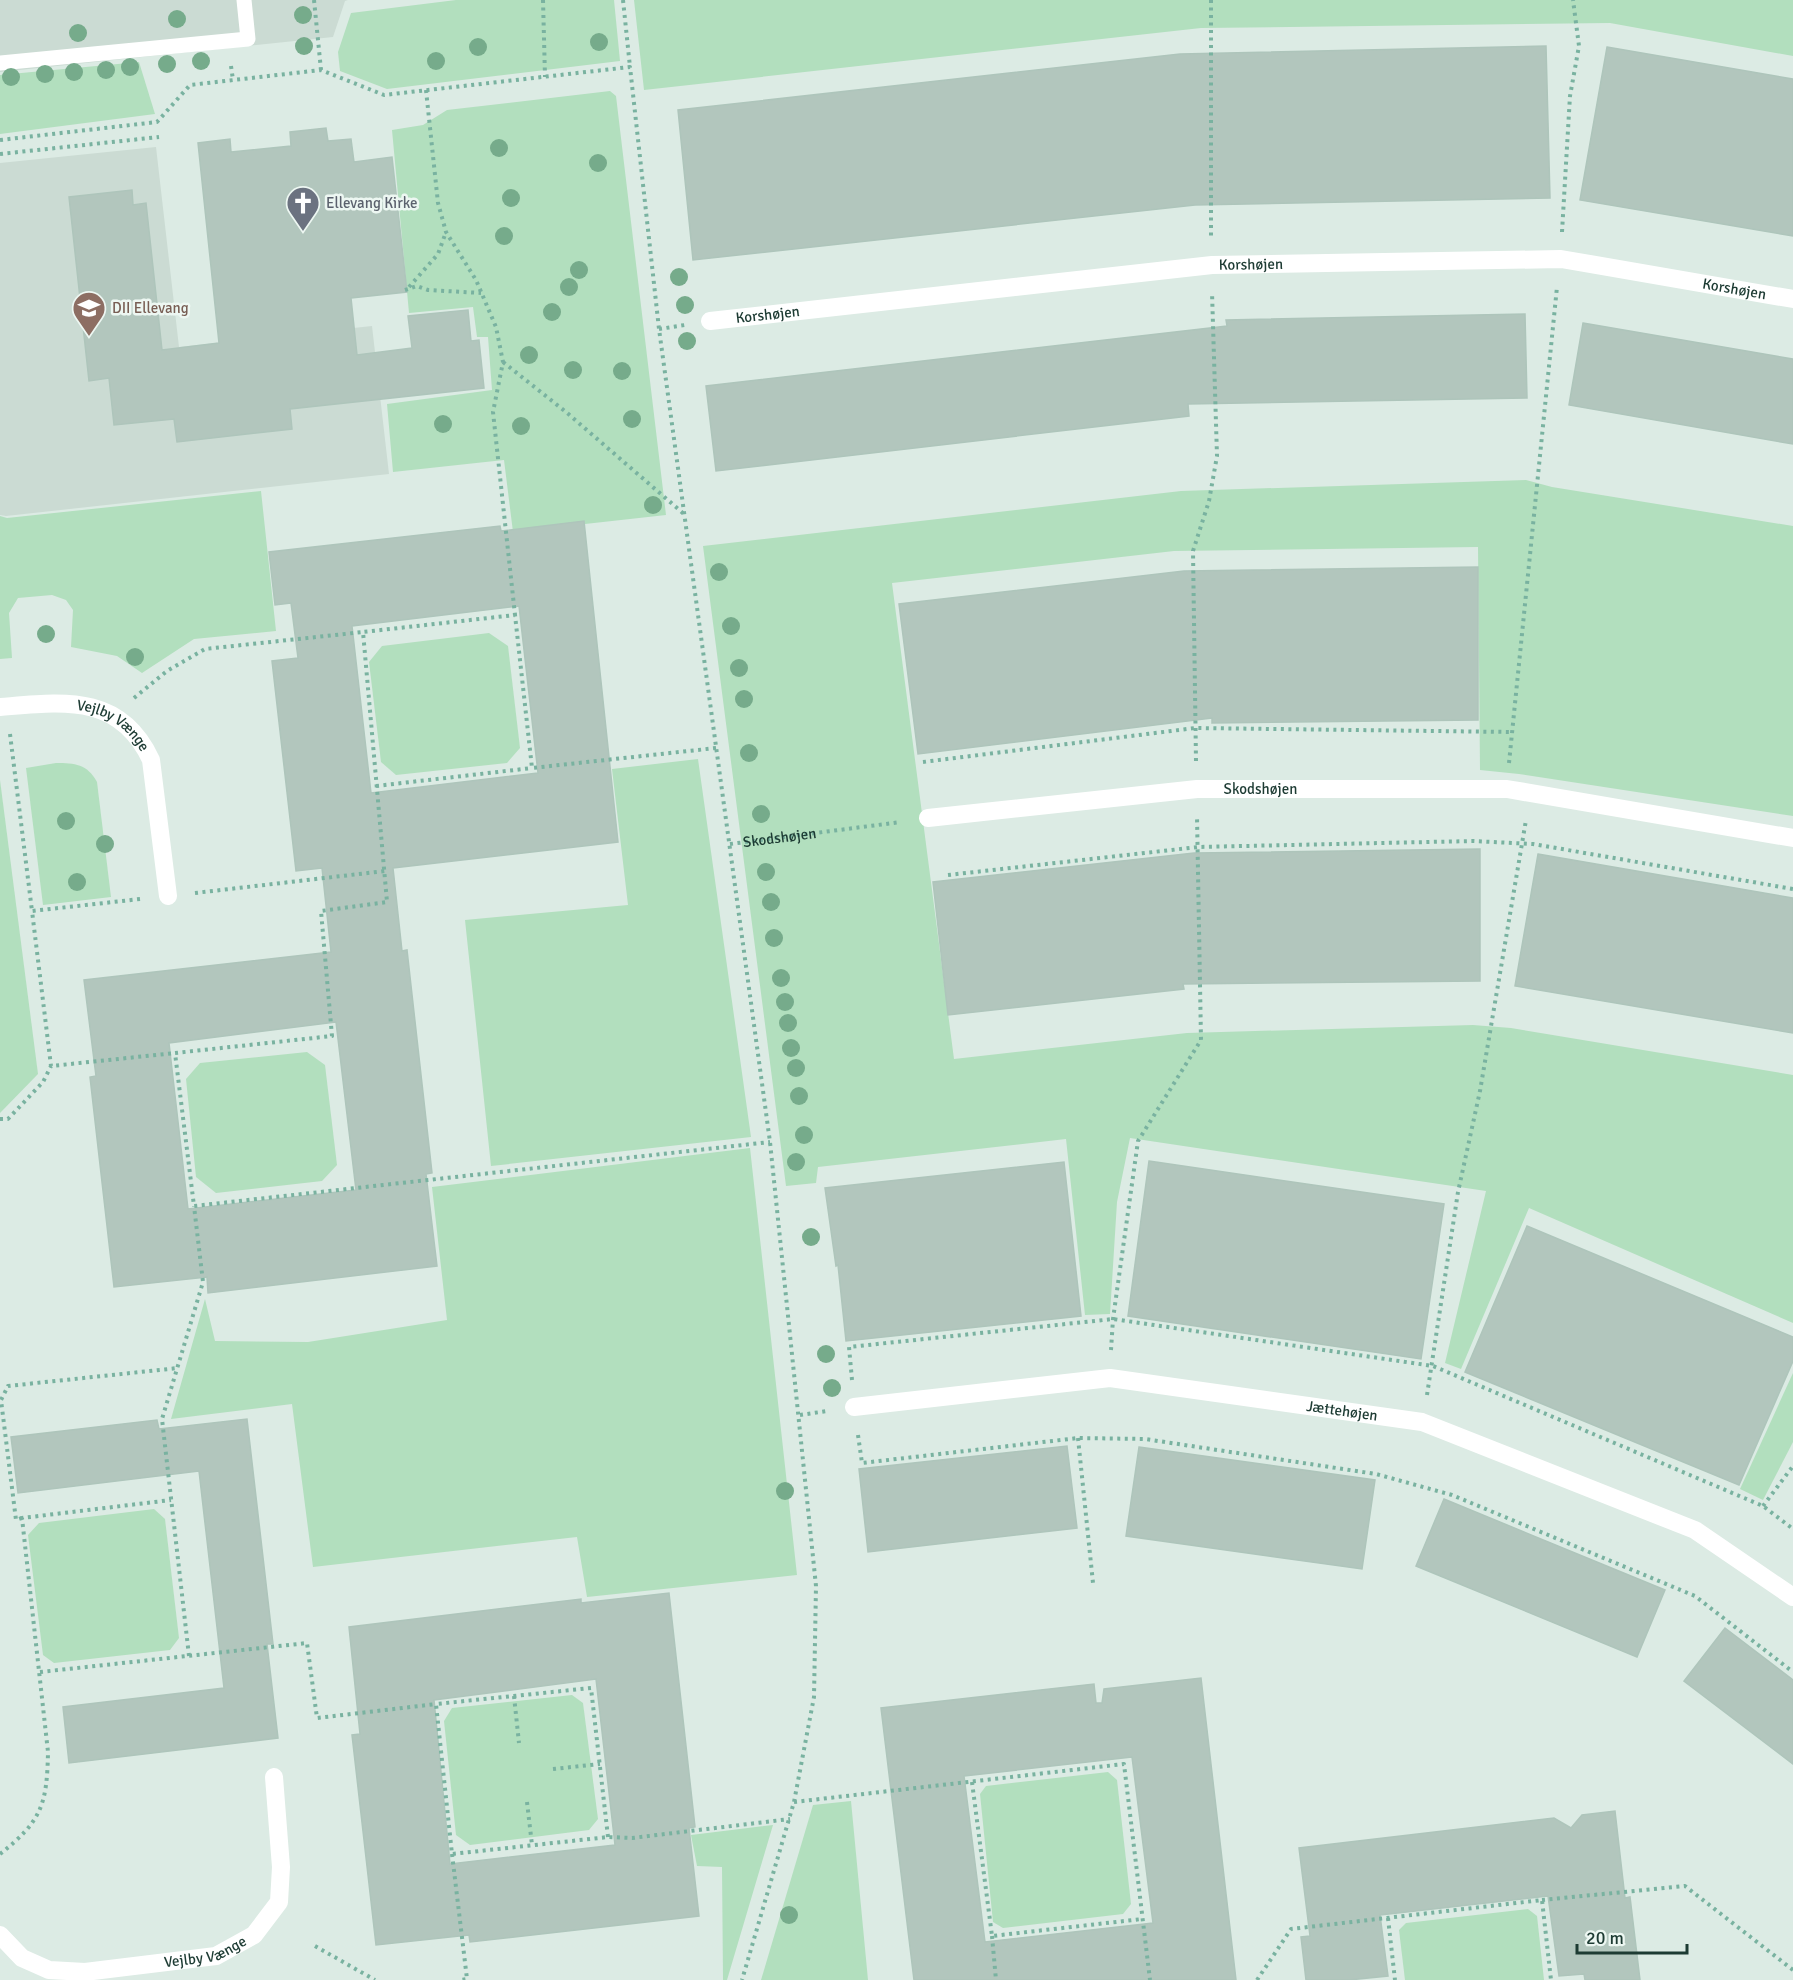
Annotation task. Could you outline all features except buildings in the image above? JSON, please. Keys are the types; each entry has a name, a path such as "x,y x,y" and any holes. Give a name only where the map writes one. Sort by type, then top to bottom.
{"street":[{"name":"Korshøjen","path":"710,321 1212,265 1561,259 1793,299"},
{"name":"Vejlby Vænge","path":"3,707 75,704 115,716 143,743 151,760 168,896"},
{"name":"Skodshøjen","path":"928,818 1197,789 1507,789 1793,838"},
{"name":"Jættehøjen","path":"854,1407 1110,1378 1422,1422 1695,1530 1793,1597"},
{"name":"Vejlby Vænge","path":"0,1935 22,1958 49,1970 86,1972 216,1956 254,1935 279,1902 281,1867 274,1777"}],"lane":[{"path":"0,63 248,39 244,0"}],"path":[{"path":"314,0 321,70"},
{"path":"543,0 545,77"},
{"path":"623,0 659,328 770,1142 816,1586 814,1697 794,1802 742,1980"},
{"path":"1196,728 1193,551 1209,501 1217,456 1212,265 1211,0"},
{"path":"1561,259 1570,96 1579,46 1573,0"},
{"path":"0,140 157,122 190,85 321,70 384,95 630,68"},
{"path":"426,90 438,203 446,232 482,293 496,327 503,362 493,412 532,768"},
{"path":"0,154 159,137"},
{"path":"405,290 438,254 446,232"},
{"path":"410,286 482,293"},
{"path":"923,762 1196,728 1513,732 1554,315"},
{"path":"503,362 566,412 684,514"},
{"path":"115,716 151,682 189,656 205,649 515,615"},
{"path":"51,1066 332,1036 321,911 387,902 363,632"},
{"path":"0,1119 8,1119 43,1082 51,1066 3,707"},
{"path":"376,786 716,748"},
{"name":"Skodshøjen","path":"729,844 928,818"},
{"path":"948,875 1198,847 1474,841 1533,844 1793,889"},
{"path":"1422,1422 1458,1192 1482,1080 1522,845"},
{"path":"1110,1378 1113,1319 1138,1141 1201,1040 1198,847"},
{"path":"32,911 385,872"},
{"path":"175,1053 203,1282 162,1419 189,1656"},
{"path":"194,1206 770,1142"},
{"path":"171,1500 16,1520 1,1400 8,1386 178,1368"},
{"path":"854,1407 862,1463 1078,1438 1145,1440 1376,1474 1452,1495 1695,1596 1793,1672"},
{"path":"1078,1438 1093,1583"},
{"path":"1763,1506 1793,1466"},
{"path":"0,1854 36,1820 47,1791 48,1752 22,1518"},
{"path":"40,1672 307,1643 317,1718 591,1688 608,1837"},
{"path":"514,1696 519,1743"},
{"path":"436,1704 467,1979 460,1980"},
{"path":"553,1769 600,1764"},
{"path":"794,1802 1124,1764 1150,1980"},
{"path":"972,1782 996,1980"},
{"path":"526,1802 532,1845"},
{"path":"452,1854 608,1837 632,1838 789,1819"},
{"path":"1257,1980 1291,1929 1685,1886 1793,1970"},
{"path":"1542,1900 1551,1980"},
{"path":"1388,1918 1395,1980"},
{"path":"992,1936 1142,1919"},
{"path":"315,1946 375,1980"}],"shaded area":[{"path":"0,0 348,0 345,1 333,37 0,72"},
{"name":"DII Ellevang","path":"156,147 179,347 372,326 389,474 0,515 0,163"}],"green space":[{"path":"456,0 614,0 620,61 387,89 340,71 338,52 351,13"},
{"path":"634,0 1793,0 1793,56 1610,23 1201,28 644,90"},
{"path":"139,62 155,114 0,134 0,75"},
{"path":"610,91 616,96 666,515 513,532 504,460 393,472 387,404 492,390 488,337 477,337 473,307 409,313 392,130 423,125 447,110"},
{"path":"1526,480 1552,487 1793,526 1793,816 1480,770 1478,547 1174,551 892,583 954,1059 1187,1033 1473,1025 1511,1028 1793,1075 1793,1323 1529,1208 1461,1369 1445,1363 1486,1191 1130,1138 1117,1202 1110,1314 1085,1315 1066,1139 818,1167 816,1183 786,1186 703,546 1181,491"},
{"path":"261,491 276,631 194,639 142,673 117,656 71,647 73,610 66,600 52,595 18,598 9,613 12,658 0,659 0,516 7,518"},
{"path":"489,633 508,646 520,748 507,763 396,775 381,762 369,662 382,646"},
{"path":"698,759 751,1137 491,1166 465,920 628,905 612,769"},
{"path":"69,763 85,768 97,782 111,897 43,905 26,768"},
{"path":"0,780 38,1074 0,1113"},
{"path":"307,1052 325,1065 337,1165 322,1181 216,1193 196,1177 186,1079 200,1063"},
{"path":"750,1148 797,1575 587,1597 577,1537 313,1567 292,1404 171,1419 205,1299 215,1341 308,1342 447,1320 432,1187"},
{"path":"1793,1373 1793,1442 1763,1500 1740,1489"},
{"path":"154,1509 165,1519 179,1638 170,1650 54,1663 43,1655 28,1535 39,1523"},
{"path":"572,1695 583,1703 598,1819 589,1830 470,1845 456,1835 444,1721 452,1708"},
{"path":"1108,1772 1117,1780 1131,1904 1123,1914 1003,1928 993,1922 980,1794 986,1786"},
{"path":"851,1801 868,1980 761,1980 813,1805"},
{"path":"773,1825 727,1980 723,1980 722,1867 697,1866 691,1835"},
{"path":"1528,1909 1537,1916 1544,1980 1405,1980 1399,1930 1406,1923"}],"place":[{"name":"Ellevang Kirke","path":"303,232"},
{"name":"DII Ellevang","path":"89,337"}]}
